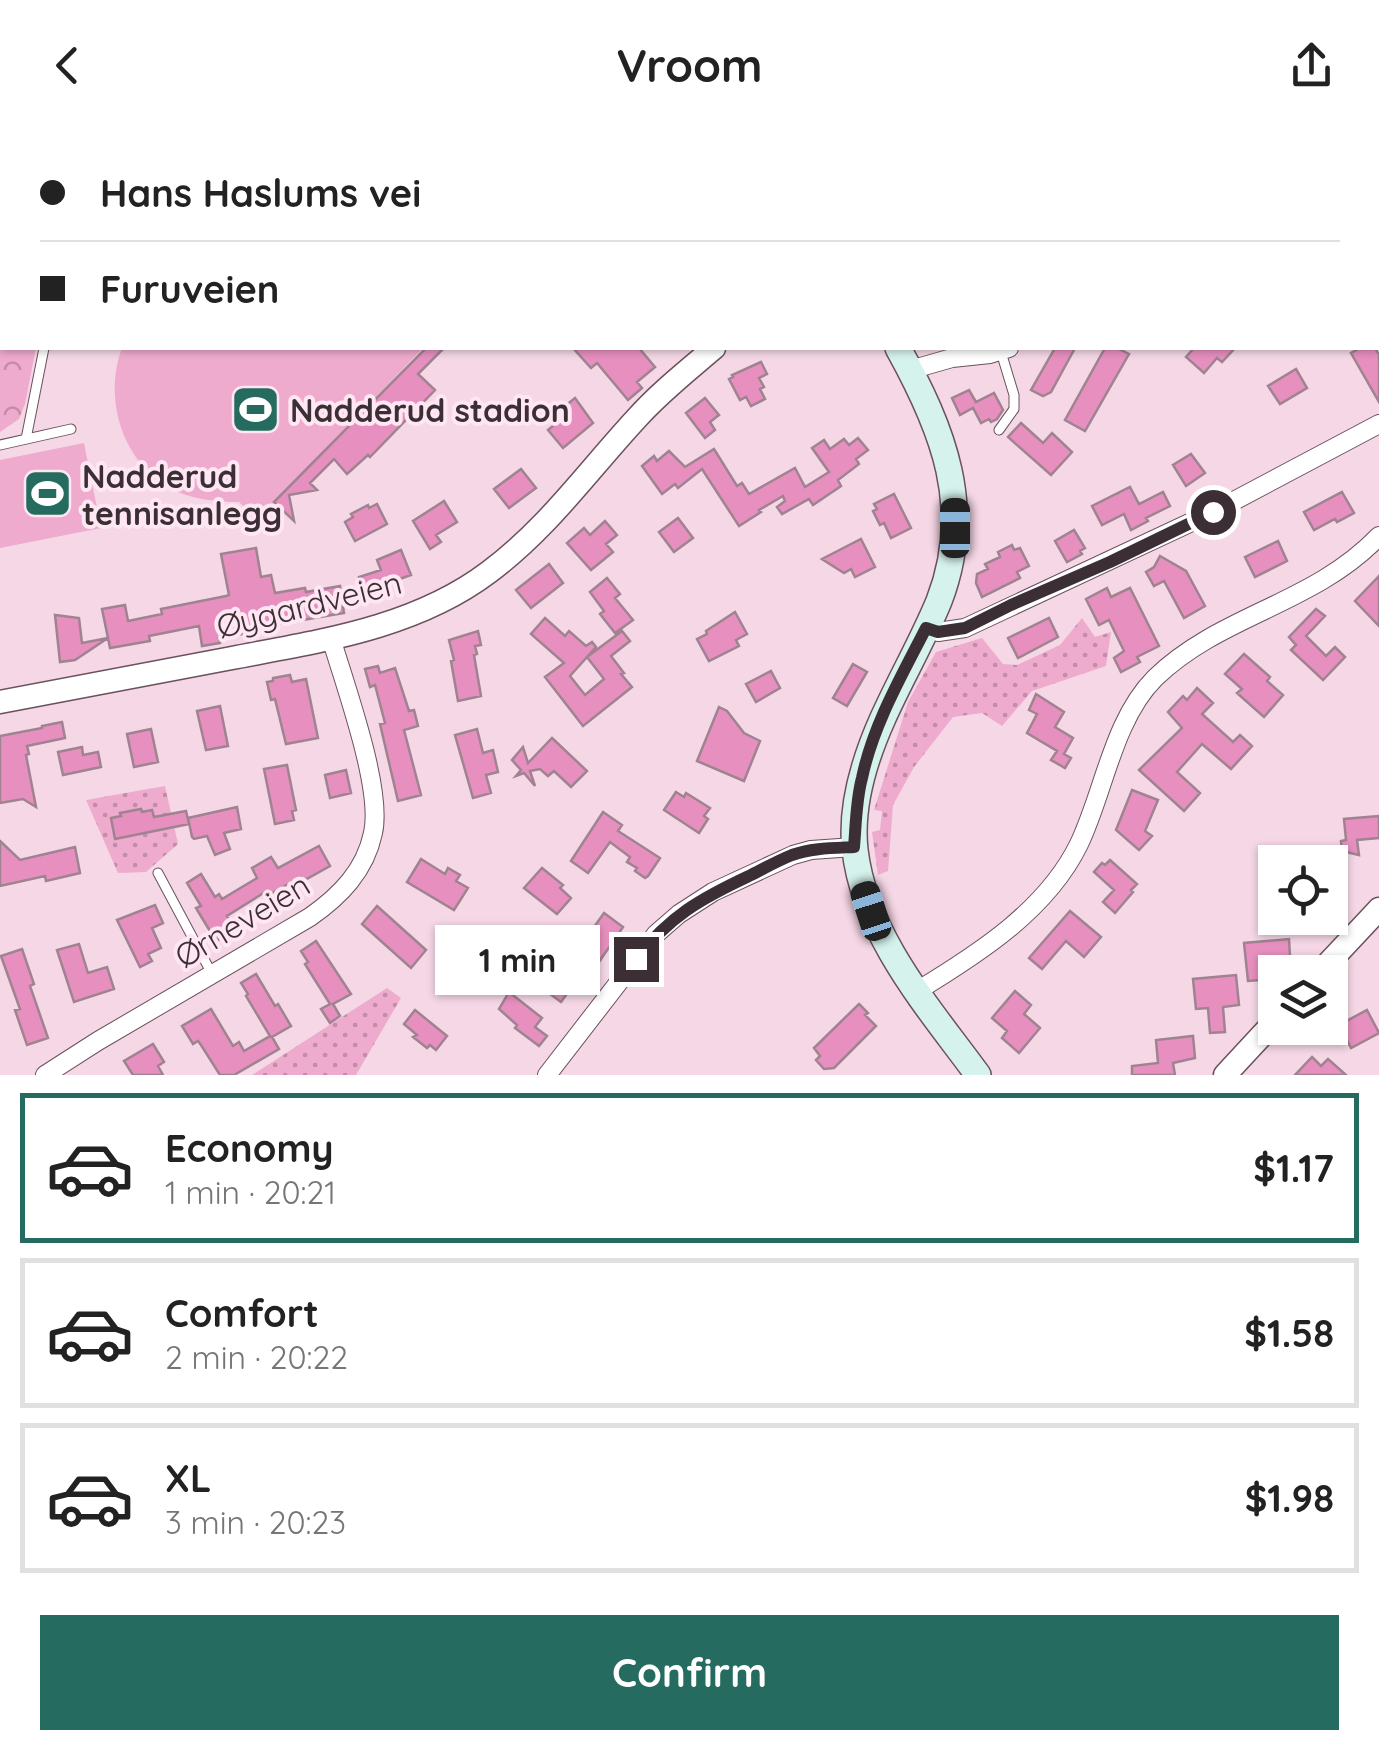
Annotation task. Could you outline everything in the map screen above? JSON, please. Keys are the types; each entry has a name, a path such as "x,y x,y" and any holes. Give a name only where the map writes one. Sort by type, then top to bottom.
{"main road":[{"path":"904,359 944,444 953,483 955,528 940,596 866,760 854,847 871,911 917,991 978,1075"}],"street":[{"name":"Øygardveien","path":"0,702 332,638 409,616 464,589 539,530 637,417 712,350"},
{"path":"904,359 952,358 1005,350"},
{"path":"926,628 938,632 965,628 1213,512 1379,424"},
{"path":"917,991 1014,924 1066,865 1079,844 1120,736 1151,682 1174,660 1202,642 1336,574 1379,536"},
{"name":"Ørneveien","path":"45,1075 310,918 350,884 373,835 376,814 332,638"},
{"path":"547,1075 656,934 680,914 714,892 793,854 854,847"},
{"path":"1336,955 1379,908"},
{"path":"1225,1075 1258,1039"}],"lane":[{"path":"26,439 44,350"},
{"path":"999,430 1014,408 1005,350"},
{"path":"0,445 71,429"},
{"path":"158,873 212,974"}],"green space":[{"path":"0,350 36,350 19,419 0,432"},
{"path":"121,350 421,350 257,520 239,502 208,500 178,492 144,467 122,431 117,411 116,368"},
{"name":"Nadderud tennisanlegg","path":"84,443 101,528 0,548 0,460"},
{"path":"1082,618 1095,637 1111,632 1106,666 1032,691 1002,726 982,713 953,717 914,767 893,805 888,871 878,875 872,832 880,830 882,811 874,810 908,702 936,652 982,638 1003,664 1017,665 1060,645"},
{"path":"165,786 178,844 146,872 118,873 86,800"},
{"path":"387,988 401,998 356,1075 252,1075"}],"building":[{"path":"424,350 442,350 418,374 435,390 370,457 347,474 334,459 310,483 317,490 289,495 294,521 274,502"},
{"path":"575,350 641,350 655,367 637,382 642,388 628,400 597,363 591,368"},
{"path":"1054,350 1074,350 1051,392 1043,396 1031,390"},
{"path":"1104,350 1129,354 1085,431 1065,420"},
{"path":"1192,350 1233,350 1222,362 1217,358 1204,373 1186,357"},
{"path":"1376,350 1379,355 1379,402 1351,353"},
{"path":"761,362 767,374 759,378 765,399 751,406 746,397 740,400 729,379"},
{"path":"1296,369 1307,388 1280,404 1268,386"},
{"path":"969,390 976,402 994,393 1003,410 997,419 981,423 973,408 960,415 952,398"},
{"path":"575,398 593,423 563,448 548,430 564,417 559,411"},
{"path":"705,398 719,415 710,422 715,430 705,438 686,413"},
{"path":"1021,423 1043,443 1052,433 1072,452 1051,475 1008,437"},
{"path":"858,438 868,450 856,459 859,464 838,480 841,486 813,505 809,499 782,514 777,507 785,501 783,496 739,526 702,469 678,488 675,484 662,494 642,466 669,451 685,467 714,449 737,486 742,483 749,494 795,468 805,487 829,472 812,448 824,440 830,449 844,439 849,445"},
{"path":"1191,454 1205,473 1186,486 1173,465"},
{"path":"521,469 536,488 509,508 494,489"},
{"path":"1130,487 1139,504 1163,492 1170,506 1131,530 1124,514 1102,525 1092,506"},
{"path":"1342,492 1354,513 1314,530 1304,512"},
{"path":"894,494 911,528 891,538 873,511 877,509 874,504"},
{"path":"444,501 457,522 436,535 441,542 430,549 413,521"},
{"path":"377,504 387,524 355,541 345,522 353,517 351,514"},
{"path":"678,518 693,538 674,552 659,532"},
{"path":"605,521 617,535 606,544 613,552 591,570 567,543 584,528 590,535"},
{"path":"1074,530 1085,548 1067,562 1055,541"},
{"path":"861,539 875,567 855,577 851,569 844,573 822,559"},
{"path":"1278,541 1287,561 1255,577 1245,557"},
{"path":"1012,545 1014,550 1020,548 1029,566 1017,572 1020,578 982,597 977,574 988,569 985,564 1000,557 998,552"},
{"path":"256,548 261,577 271,575 275,593 340,586 344,613 249,629 249,633 219,638 220,643 202,646 199,626 110,648 102,609 125,605 128,621 162,614 161,609 229,595 221,554"},
{"path":"401,550 411,575 363,592 359,577 381,570 377,560"},
{"path":"1160,556 1186,571 1205,606 1184,618 1164,581 1154,586 1146,572"},
{"path":"549,564 563,583 531,608 516,590"},
{"path":"1379,576 1379,626 1355,601"},
{"path":"607,578 620,594 615,598 633,620 615,633 590,592"},
{"path":"1107,588 1111,597 1130,588 1159,646 1137,657 1140,662 1121,672 1114,658 1124,651 1109,620 1099,625 1086,599"},
{"path":"1316,609 1325,616 1306,636 1326,656 1335,647 1345,657 1323,680 1291,650 1296,645 1289,637"},
{"path":"735,612 747,634 736,640 739,646 709,661 697,639"},
{"path":"55,615 79,618 82,643 108,638 75,660 60,662"},
{"path":"545,618 565,636 569,631 586,646 592,642 596,647 587,657 622,631 630,641 611,656 632,687 583,726 545,677 564,663 531,634","holes":["587,657 604,679 585,695 570,676"]},
{"path":"1049,618 1058,637 1018,658 1008,638"},
{"path":"478,631 481,645 475,646 474,655 481,696 458,701 449,640"},
{"path":"1244,654 1283,695 1264,717 1237,693 1242,689 1225,674"},
{"path":"853,664 867,672 847,706 833,698"},
{"path":"378,666 380,673 395,668 418,726 404,730 421,795 398,801 380,724 385,723 375,685 370,687 365,669"},
{"path":"771,671 780,688 756,702 746,684"},
{"path":"290,675 292,682 306,679 318,738 286,744 267,682"},
{"path":"1197,688 1213,703 1202,714 1233,742 1240,735 1252,746 1231,769 1202,744 1177,772 1200,793 1184,811 1139,770 1182,728 1168,712"},
{"path":"1036,694 1064,712 1055,727 1073,738 1064,754 1071,758 1065,768 1051,760 1057,751 1027,733 1037,714 1029,710"},
{"path":"220,706 228,746 206,750 197,711"},
{"path":"719,707 744,733 760,741 744,781 697,761"},
{"path":"62,722 65,738 27,746 36,807 23,799 0,803 0,736"},
{"path":"151,729 158,762 134,767 127,734"},
{"path":"477,729 483,753 493,750 498,772 486,775 491,793 473,798 455,735"},
{"path":"552,738 587,771 571,787 554,771 548,776 540,769 530,771 535,786 524,773 516,776 521,770 512,760 523,747 528,763"},
{"path":"82,747 83,755 98,752 101,767 63,775 58,752"},
{"path":"287,765 296,810 292,811 294,820 275,824 264,769"},
{"path":"346,770 351,793 330,798 325,775"},
{"path":"1132,790 1158,800 1145,831 1152,836 1139,850 1116,830"},
{"path":"676,792 684,797 686,793 710,808 699,833 664,810"},
{"path":"237,807 241,829 224,833 230,849 215,855 207,836 192,837 188,818"},
{"path":"141,809 152,810 154,817 186,811 189,824 115,839 111,818"},
{"path":"603,812 622,825 618,831 660,858 648,876 635,871 637,868 627,862 630,857 610,842 588,873 571,861"},
{"path":"1379,816 1379,838 1357,840 1359,855 1348,852 1348,845 1341,845 1341,841 1346,840 1344,819"},
{"path":"0,841 20,860 75,847 80,873 0,886"},
{"path":"319,846 330,866 267,896 265,892 227,916 236,930 216,941 196,908 201,906 187,883 201,874 215,897 219,894 222,899 257,878 252,868 271,857 278,868"},
{"path":"421,859 445,874 448,868 460,875 456,881 468,888 454,910 407,882"},
{"path":"1110,860 1137,884 1115,913 1103,902 1114,890 1094,872"},
{"path":"542,868 563,885 560,888 571,898 557,914 524,888"},
{"path":"155,905 163,923 152,928 161,948 148,954 152,961 140,967 117,920"},
{"path":"377,906 426,950 411,968 362,924"},
{"path":"1070,911 1101,937 1084,957 1066,941 1042,969 1029,958"},
{"path":"604,913 623,927 581,988 574,984 561,1002 527,977 540,959 529,952 539,937 572,958"},
{"path":"1289,939 1290,955 1258,955 1258,980 1248,981 1244,943"},
{"path":"316,941 351,994 333,1004 340,1016 330,1023 321,1009 330,1004 301,951"},
{"path":"79,944 88,973 107,967 114,989 74,1002 57,950"},
{"path":"471,944 493,961 482,976 476,972 460,991 443,978"},
{"path":"22,949 48,1038 27,1045 15,1010 20,1009 1,956"},
{"path":"256,974 291,1026 272,1037 279,1049 234,1075 220,1075 198,1041 193,1044 182,1026 211,1009 233,1046 239,1042 244,1051 270,1036 241,983"},
{"path":"1236,975 1239,1005 1223,1007 1225,1032 1210,1033 1208,1008 1196,1009 1193,979"},
{"path":"1015,991 1031,1005 1024,1014 1040,1028 1019,1053 1002,1038 1007,1031 992,1018"},
{"path":"509,992 542,1018 535,1027 547,1036 539,1046 515,1028 517,1025 499,1009"},
{"path":"859,1004 876,1026 834,1068 824,1069 816,1060 820,1056 814,1048"},
{"path":"415,1010 447,1036 436,1050 413,1037 417,1035 404,1024"},
{"path":"1367,1010 1379,1033 1351,1048 1348,1020"},
{"path":"1193,1036 1195,1058 1173,1063 1175,1075 1132,1075 1132,1066 1158,1063 1156,1040"},
{"path":"153,1044 164,1062 158,1066 163,1075 133,1075 124,1061"},
{"path":"1312,1057 1321,1066 1328,1059 1346,1075 1295,1075"}],"place":[{"name":"Nadderud stadion","path":"255,410"},
{"name":"Nadderud tennisanlegg","path":"47,494"}],"route":[{"path":"636,959 656,934 714,892 793,854 854,847 866,760 926,628 951,632 965,628 1213,512"}]}
